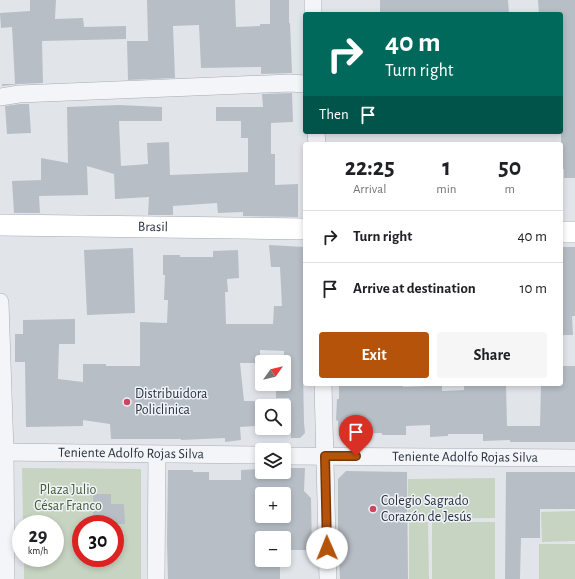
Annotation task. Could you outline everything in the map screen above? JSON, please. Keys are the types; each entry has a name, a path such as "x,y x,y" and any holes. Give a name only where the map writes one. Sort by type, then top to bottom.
{"main road":[{"name":"Brasil","path":"0,225 303,229"},
{"path":"563,232 575,232"}],"street":[{"path":"313,0 313,12"},
{"path":"0,97 19,94 290,83 303,84"},
{"path":"0,302 6,579"},
{"path":"323,386 328,579"},
{"name":"Teniente Adolfo Rojas Silva","path":"3,452 255,455"},
{"path":"156,579 157,455"},
{"name":"Teniente Adolfo Rojas Silva","path":"291,456 575,458"}],"green space":[{"name":"Plaza Julio César Franco","path":"22,468 141,469 141,579 24,579 24,567 64,567 64,515 23,515"},
{"path":"495,478 495,518 408,519 408,479"},
{"path":"575,511 575,541 542,542 541,512"},
{"path":"409,522 428,522 429,579 409,579"},
{"path":"432,522 495,522 495,579 432,579"},
{"path":"539,544 575,544 575,579 539,579"}],"building":[{"path":"30,0 56,0 55,19 83,18 84,27 126,26 126,39 42,41 43,83 2,86 2,84 15,84 12,27 1,28 0,13 30,11"},
{"path":"147,0 235,0 236,27 270,24 270,0 289,0 292,73 261,74 261,67 201,68 199,25 173,26 175,78 128,80 127,41 148,41"},
{"path":"380,0 508,0 509,12 468,12 380,12"},
{"path":"538,0 575,0 575,178 564,178 563,142 561,142 561,134 563,134 563,12 539,12"},
{"path":"292,93 293,122 271,123 271,154 275,154 275,185 298,184 298,217 243,216 243,212 218,213 217,203 173,206 173,215 148,215 149,197 115,199 114,174 87,166 88,195 39,196 40,213 14,213 12,181 41,180 41,158 68,163 67,107 119,105 162,107 162,121 119,121 121,166 148,164 147,143 169,142 170,175 248,172 248,138 241,138 241,121 216,121 216,107 263,107 262,94"},
{"path":"29,104 31,133 7,134 5,106"},
{"path":"269,245 303,247 303,386 305,433 300,438 291,438 291,399 276,398 276,391 291,391 291,355 284,355 284,351 260,350 260,355 255,355 255,363 240,363 244,401 255,401 255,426 240,427 241,440 225,442 225,438 181,440 111,439 110,424 83,420 83,426 26,427 25,362 15,362 15,334 23,334 23,320 75,319 75,344 59,344 58,379 83,382 83,364 140,366 140,322 167,323 168,300 164,300 165,275 163,275 163,255 180,255 180,257 213,257 213,251 238,250 239,278 227,279 228,292 225,292 226,324 273,324 274,306 282,306 280,267 271,267"},
{"path":"563,247 575,247 575,316 572,316 573,335 563,335"},
{"path":"133,248 135,313 87,315 84,250"},
{"path":"563,366 575,366 575,442 510,442 510,440 483,441 483,434 448,434 448,436 430,437 430,425 406,426 406,435 382,435 382,433 350,434 351,446 347,446 339,436 338,421 336,420 339,386 442,386 442,391 464,390 464,386 506,386 507,426 540,426 541,386 563,386"},
{"path":"291,468 305,468 304,491 311,498 312,550 291,550 291,531 255,531 255,567 280,567 280,579 168,579 168,470 193,470 193,472 209,472 209,480 241,480 241,470 255,469 255,479 291,479"},
{"name":"Colegio Sagrado Corazón de Jesús","path":"346,471 407,472 408,579 340,579 338,541 338,479"},
{"path":"506,472 575,472 575,509 540,509 540,538 521,538 520,579 505,579"},
{"path":"93,494 111,494 111,504 124,504 125,524 124,515 93,515"}],"place":[{"name":"Distribuidora Policlinica","path":"127,402"},
{"name":"Colegio Sagrado Corazón de Jesús","path":"373,509"}],"route":[{"path":"327,548 325,456 356,456"}]}
